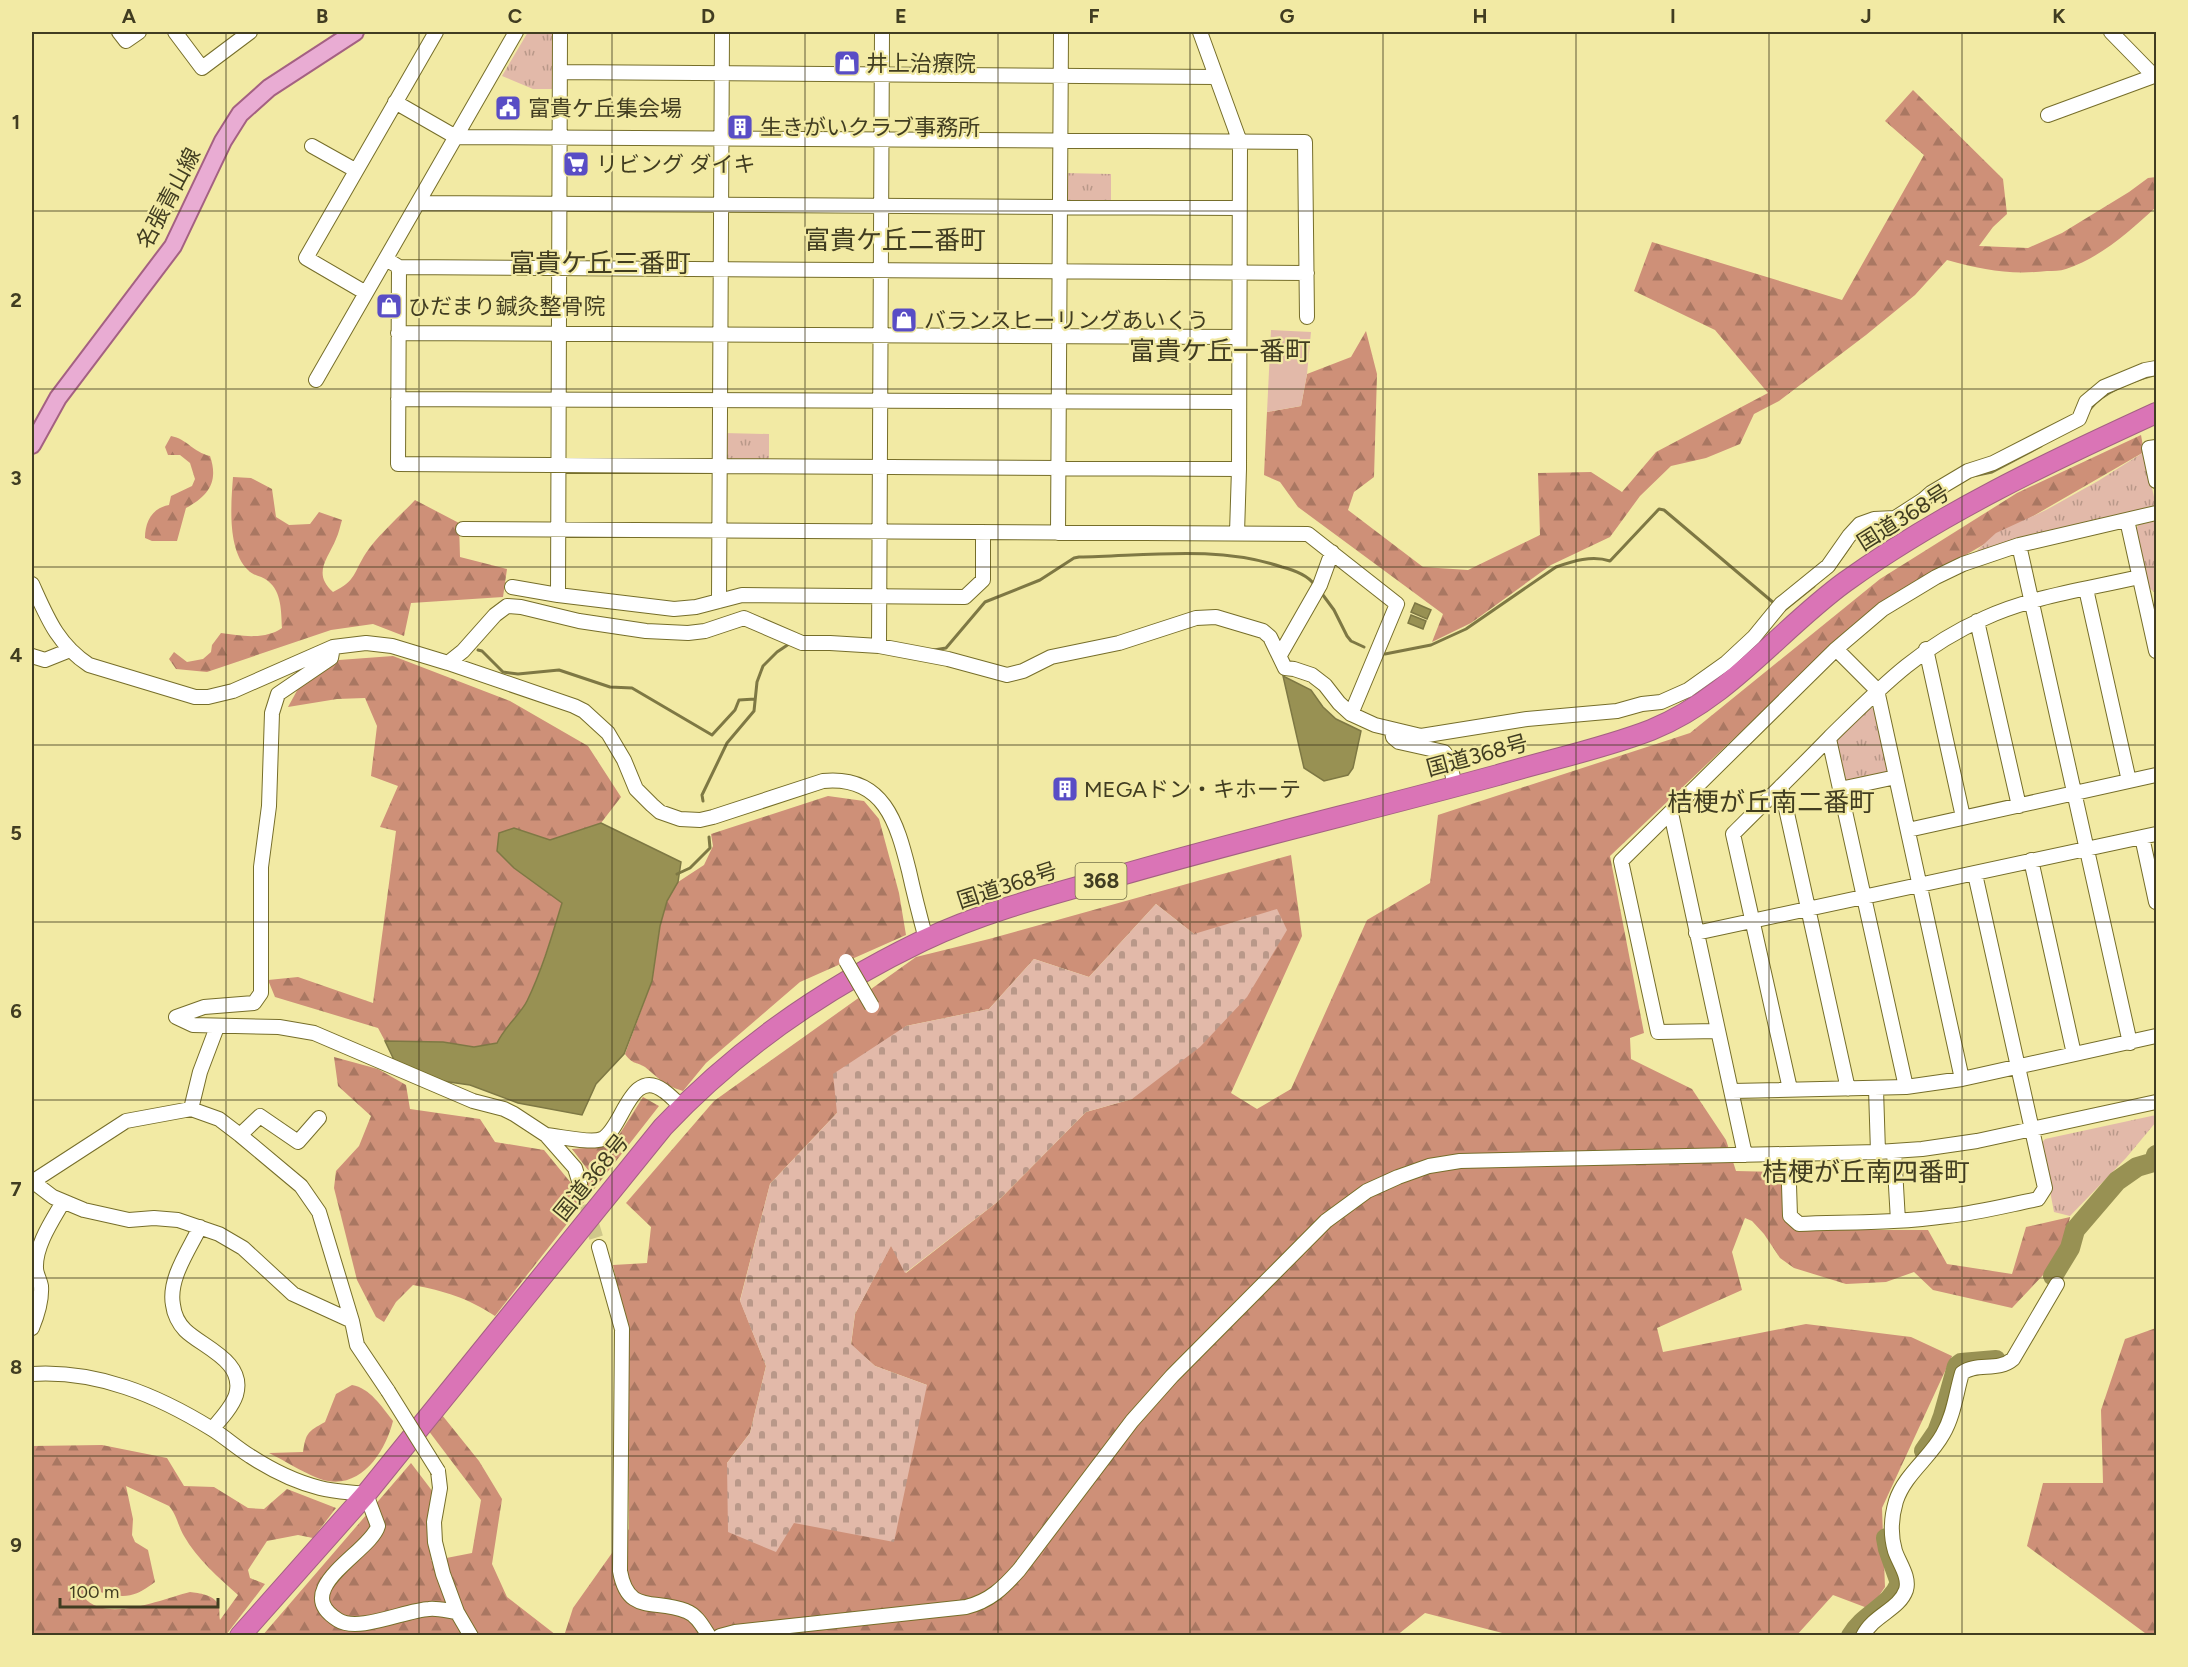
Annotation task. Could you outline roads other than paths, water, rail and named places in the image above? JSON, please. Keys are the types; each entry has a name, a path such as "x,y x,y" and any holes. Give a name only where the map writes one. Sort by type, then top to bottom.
{"highway":[{"name":"国道368号","path":"240,1635 366,1494 643,1150 682,1107 746,1049 814,1000 926,939 1010,907 1209,850 1455,786 1650,730 1693,710 1739,676 1794,624 1839,587 1912,536 2039,469 2157,413"}],"main road":[{"name":"名張青山線","path":"32,445 58,398 173,246 223,141 236,120 269,88 355,32"}],"street":[{"path":"119,32 126,41 139,32"},
{"path":"175,32 202,68 250,32"},
{"path":"366,292 306,258 436,32"},
{"path":"316,380 516,32"},
{"path":"558,595 560,32"},
{"path":"718,601 722,32"},
{"path":"879,641 882,32"},
{"path":"1058,533 1061,32"},
{"path":"1200,32 1240,142 1238,534"},
{"path":"2048,115 2155,76 2118,34"},
{"path":"560,72 1216,77"},
{"path":"394,102 456,137 1305,142 1307,317"},
{"path":"312,146 355,170"},
{"path":"418,203 1239,208"},
{"path":"386,259 399,267 1306,273"},
{"path":"399,267 398,464 1239,470"},
{"path":"398,333 1239,337"},
{"path":"448,663 463,651 495,615 507,606 521,607 579,621 657,632 705,631 744,618 795,641 879,641 1002,675 1013,675 1051,657 1119,643 1207,617 1222,618 1263,631 1270,637 1285,668 1312,675 1325,685 1351,714 1392,730 1421,736 1527,719 1617,711 1642,704 1661,702 1688,690 1726,663 1754,637 1777,608 1828,566 1860,524 1874,519 1895,518 1938,488 1968,471 1993,463 2079,418 2086,402 2104,387 2145,370 2157,368"},
{"path":"398,399 1239,402"},
{"path":"2157,447 2149,448 2157,481"},
{"path":"1718,1031 1658,1032 1621,861 1836,650 1883,609 1916,588 1963,564 2019,545 2157,513"},
{"path":"2127,520 2139,577 2150,597 2157,651"},
{"path":"463,530 1308,534 1397,604 1351,714"},
{"path":"512,587 674,609 696,607 742,595 965,597 983,580 983,532"},
{"path":"2019,545 2130,1043"},
{"path":"1280,655 1317,590 1332,552"},
{"path":"1790,1089 1733,834 1877,690 1926,649 1977,621 2032,602 2139,577"},
{"path":"32,584 60,640 89,664 195,697 233,692 333,647 378,643 448,663 574,706 584,711 608,733 624,760 631,779 643,797 660,812 671,816 700,820 713,818 824,781 849,782 864,788 884,804 894,820 926,939"},
{"path":"2086,589 2129,781"},
{"path":"1977,621 2019,806"},
{"path":"333,647 331,658 278,694 272,713 269,806 261,867 261,993 254,1003 204,1007 176,1017 193,1025 217,1027 248,1025 314,1033 473,1101 514,1114 546,1135 575,1168 580,1184"},
{"path":"1926,649 1963,817"},
{"path":"32,656 45,660 70,650"},
{"path":"1836,650 1877,690 1962,1079"},
{"path":"1392,730 1393,737 1399,742 1444,752 1449,758 1455,786"},
{"path":"1829,739 1906,1087"},
{"path":"1908,830 2157,775"},
{"path":"1840,789 1896,777"},
{"path":"1781,786 1848,1089"},
{"path":"1671,813 1745,1155"},
{"path":"1696,933 2157,834"},
{"path":"2142,837 2157,902"},
{"path":"2031,860 2074,1054"},
{"path":"1788,1154 1790,1216 1799,1224 1898,1221 1956,1215 2038,1199 2045,1188 1975,873"},
{"path":"846,961 872,1006"},
{"path":"192,1109 200,1072 217,1027"},
{"path":"1732,1091 1906,1087 1962,1079 2157,1036"},
{"path":"546,1135 590,1141 604,1138 614,1128 630,1098 642,1087 654,1086 663,1090 682,1107"},
{"path":"1876,1089 1878,1152"},
{"path":"720,1635 966,1607 998,1592 1019,1570 1132,1421 1172,1376 1326,1221 1354,1199 1412,1171 1460,1161 1878,1152 1922,1149 1977,1141 2157,1102"},
{"path":"352,1321 293,1294 243,1248 219,1234 178,1220 162,1218 129,1220 84,1210 53,1197 32,1182 126,1121 192,1109 219,1119 301,1186 319,1212 352,1321 357,1345 438,1471 440,1488 434,1522 435,1542 443,1574 457,1612 471,1635"},
{"path":"240,1135 260,1116 298,1142 319,1118"},
{"path":"1894,1151 1898,1221"},
{"path":"32,1328 37,1317 41,1289 36,1267 38,1253 63,1202"},
{"path":"200,1227 175,1278 172,1303 176,1317 184,1329 218,1353 231,1366 236,1379 237,1394 226,1413 212,1429"},
{"path":"599,1247 622,1329 620,1571 622,1584 626,1592 639,1603 678,1609 692,1614 709,1635"},
{"path":"1863,1635 1868,1626 1897,1604 1905,1592 1906,1577 1892,1538 1892,1515 1904,1485 1938,1443 1949,1423 1962,1373 1967,1369 2004,1365 2013,1359 2057,1284"},
{"path":"32,1374 57,1372 113,1383 153,1398 212,1429 249,1455 278,1471 320,1488 366,1494 377,1519 376,1531 372,1538 341,1565 323,1591 325,1606 336,1619 350,1624 388,1619 431,1608 457,1612"}],"waterway":[{"path":"2090,409 2111,392 2128,383 2154,375"},
{"path":"1973,476 1992,472 2041,446"},
{"path":"1877,525 1897,525 1925,508 1932,501"},
{"path":"1385,654 1431,645 1466,629 1556,567 1589,559 1610,561 1659,509 1664,510 1775,604"},
{"path":"1833,570 1850,546"},
{"path":"934,650 946,648 985,602 1040,580 1079,557 1181,553 1232,556 1257,560 1291,570 1304,575 1314,584"},
{"path":"1782,610 1814,586"},
{"path":"1320,591 1334,610 1347,636 1351,641 1364,647"},
{"path":"703,801 702,795 727,743 754,711 757,682 763,666 777,652 792,642"},
{"path":"478,650 482,651 503,672 518,674 559,670 610,687 632,688 712,735 735,710 739,700 755,699"},
{"path":"677,874 690,868 710,848 709,837"},
{"path":"2053,1276 2070,1248 2075,1230 2117,1181 2137,1167 2154,1162 2156,1155"},
{"path":"1924,1451 1937,1432 1957,1366 1961,1363 1996,1360"},
{"path":"1851,1636 1856,1628 1890,1599 1900,1583 1886,1538"}],"tunnel":[{"path":"580,1184 599,1247"}],"place":[{"name":"井上治療院","path":"847,63"},
{"name":"富貴ケ丘集会場","path":"508,108"},
{"name":"生きがいクラブ事務所","path":"740,127"},
{"name":"リビング ダイキ","path":"576,164"},
{"name":"ひだまり鍼灸整骨院","path":"389,306"},
{"name":"バランスヒーリングあいくう","path":"904,320"},
{"name":"MEGAドン・キホーテ","path":"1065,789"}],"district":[{"name":"富貴ケ丘二番町","path":"895,240"},
{"name":"富貴ケ丘三番町","path":"600,263"},
{"name":"富貴ケ丘一番町","path":"1220,351"},
{"name":"桔梗が丘南二番町","path":"1771,802"},
{"name":"桔梗が丘南四番町","path":"1866,1172"}]}
